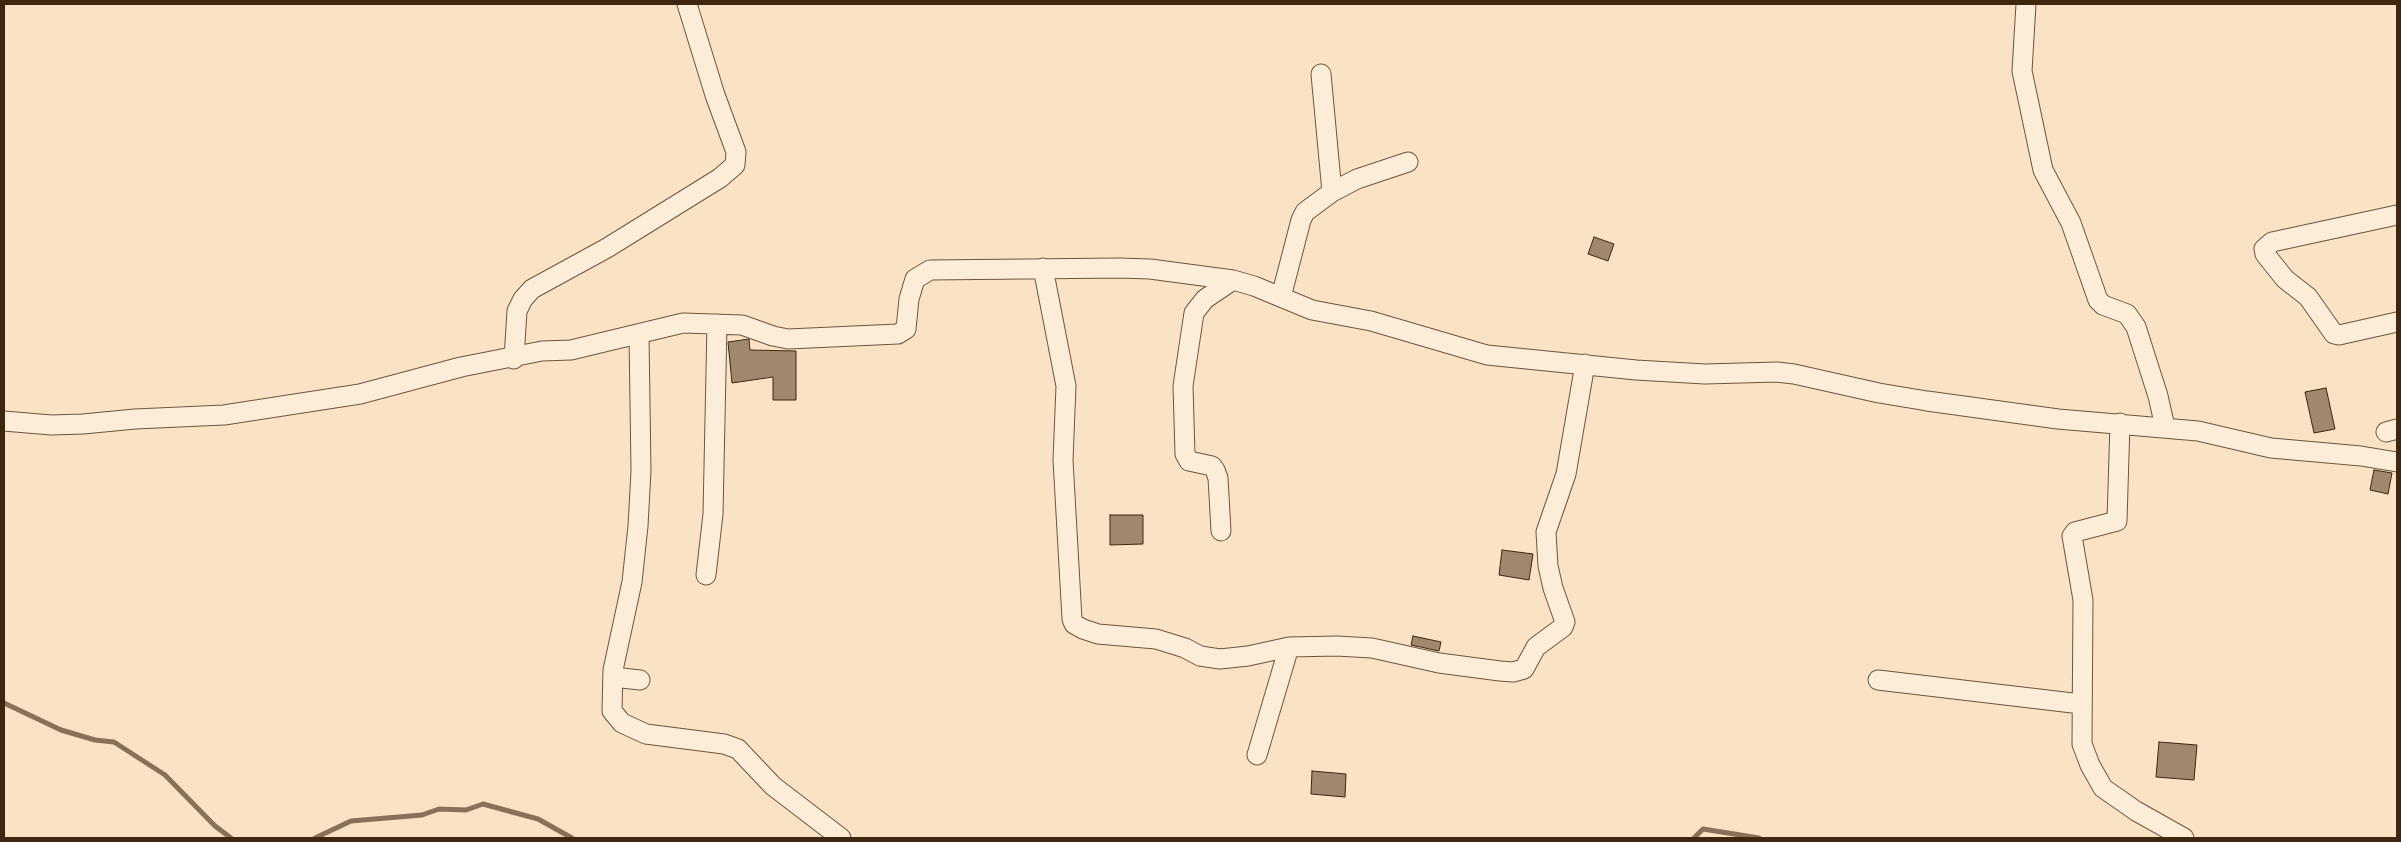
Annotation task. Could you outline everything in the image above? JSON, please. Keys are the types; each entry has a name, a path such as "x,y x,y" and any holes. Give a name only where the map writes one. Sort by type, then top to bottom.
{"street":[{"path":"514,359 517,311 523,298 532,289 607,248 720,178 735,165 736,152 715,95 687,4"},
{"path":"2026,4 2022,71 2043,170 2071,223 2098,300 2103,305 2126,314 2136,327 2158,396 2165,427"},
{"path":"1321,74 1332,192"},
{"path":"1281,297 1301,220 1306,212 1332,192 1372,173 1408,162"},
{"path":"2397,215 2272,242 2264,249 2265,254 2285,279 2308,297 2334,334 2339,335 2397,322"},
{"path":"1043,268 1066,386 1063,460 1070,608 1074,624 1083,629 1111,637 1134,636 1156,639 1185,648 1200,656 1213,658 1248,656 1289,648 1372,648 1439,664 1513,672 1524,669 1536,647 1563,628 1566,622 1552,588 1548,566 1546,532 1566,474 1585,364"},
{"path":"4,421 75,424 224,415 360,394 461,368 542,352 571,350 683,323 742,326 773,336 788,338 898,334 906,329 909,299 915,279 930,270 1150,269 1233,280 1312,310 1371,321 1487,355 1636,370 1705,374 1786,373 1879,393 1926,400 2058,419 2198,431 2272,448 2361,456 2397,462"},
{"path":"1221,531 1218,478 1215,470 1212,466 1189,461 1185,454 1183,386 1191,320 1194,313 1205,299 1233,280"},
{"path":"706,574 714,496 717,324"},
{"path":"639,335 641,471 638,526 632,582 616,650 611,709 622,723 646,734 733,747 742,753 773,786 841,838"},
{"path":"2120,423 2117,521 2075,532 2072,536 2083,600 2082,744 2090,765 2103,788 2136,811 2184,838"},
{"path":"1257,755 1289,648"},
{"path":"613,677 640,680"},
{"path":"1878,680 2081,704"}],"building":[{"path":"1594,237 1614,244 1608,261 1588,254"},
{"path":"749,339 750,350 796,351 796,400 773,400 773,377 732,383 728,342"},
{"path":"2326,388 2335,429 2314,433 2305,392"},
{"path":"2374,470 2392,473 2388,494 2370,490"},
{"path":"1110,515 1143,515 1143,544 1110,545"},
{"path":"1502,550 1533,554 1529,580 1499,575"},
{"path":"1413,636 1441,642 1439,651 1411,645"},
{"path":"2159,742 2197,745 2194,780 2156,777"},
{"path":"1312,771 1346,774 1345,797 1311,794"}],"waterway":[{"path":"4,703 61,730 95,740 114,742 165,775 215,826 231,838"},
{"path":"315,838 351,821 422,815 439,809 466,810 483,804 538,819 572,838"},
{"path":"1694,838 1703,829 1759,838"}]}
